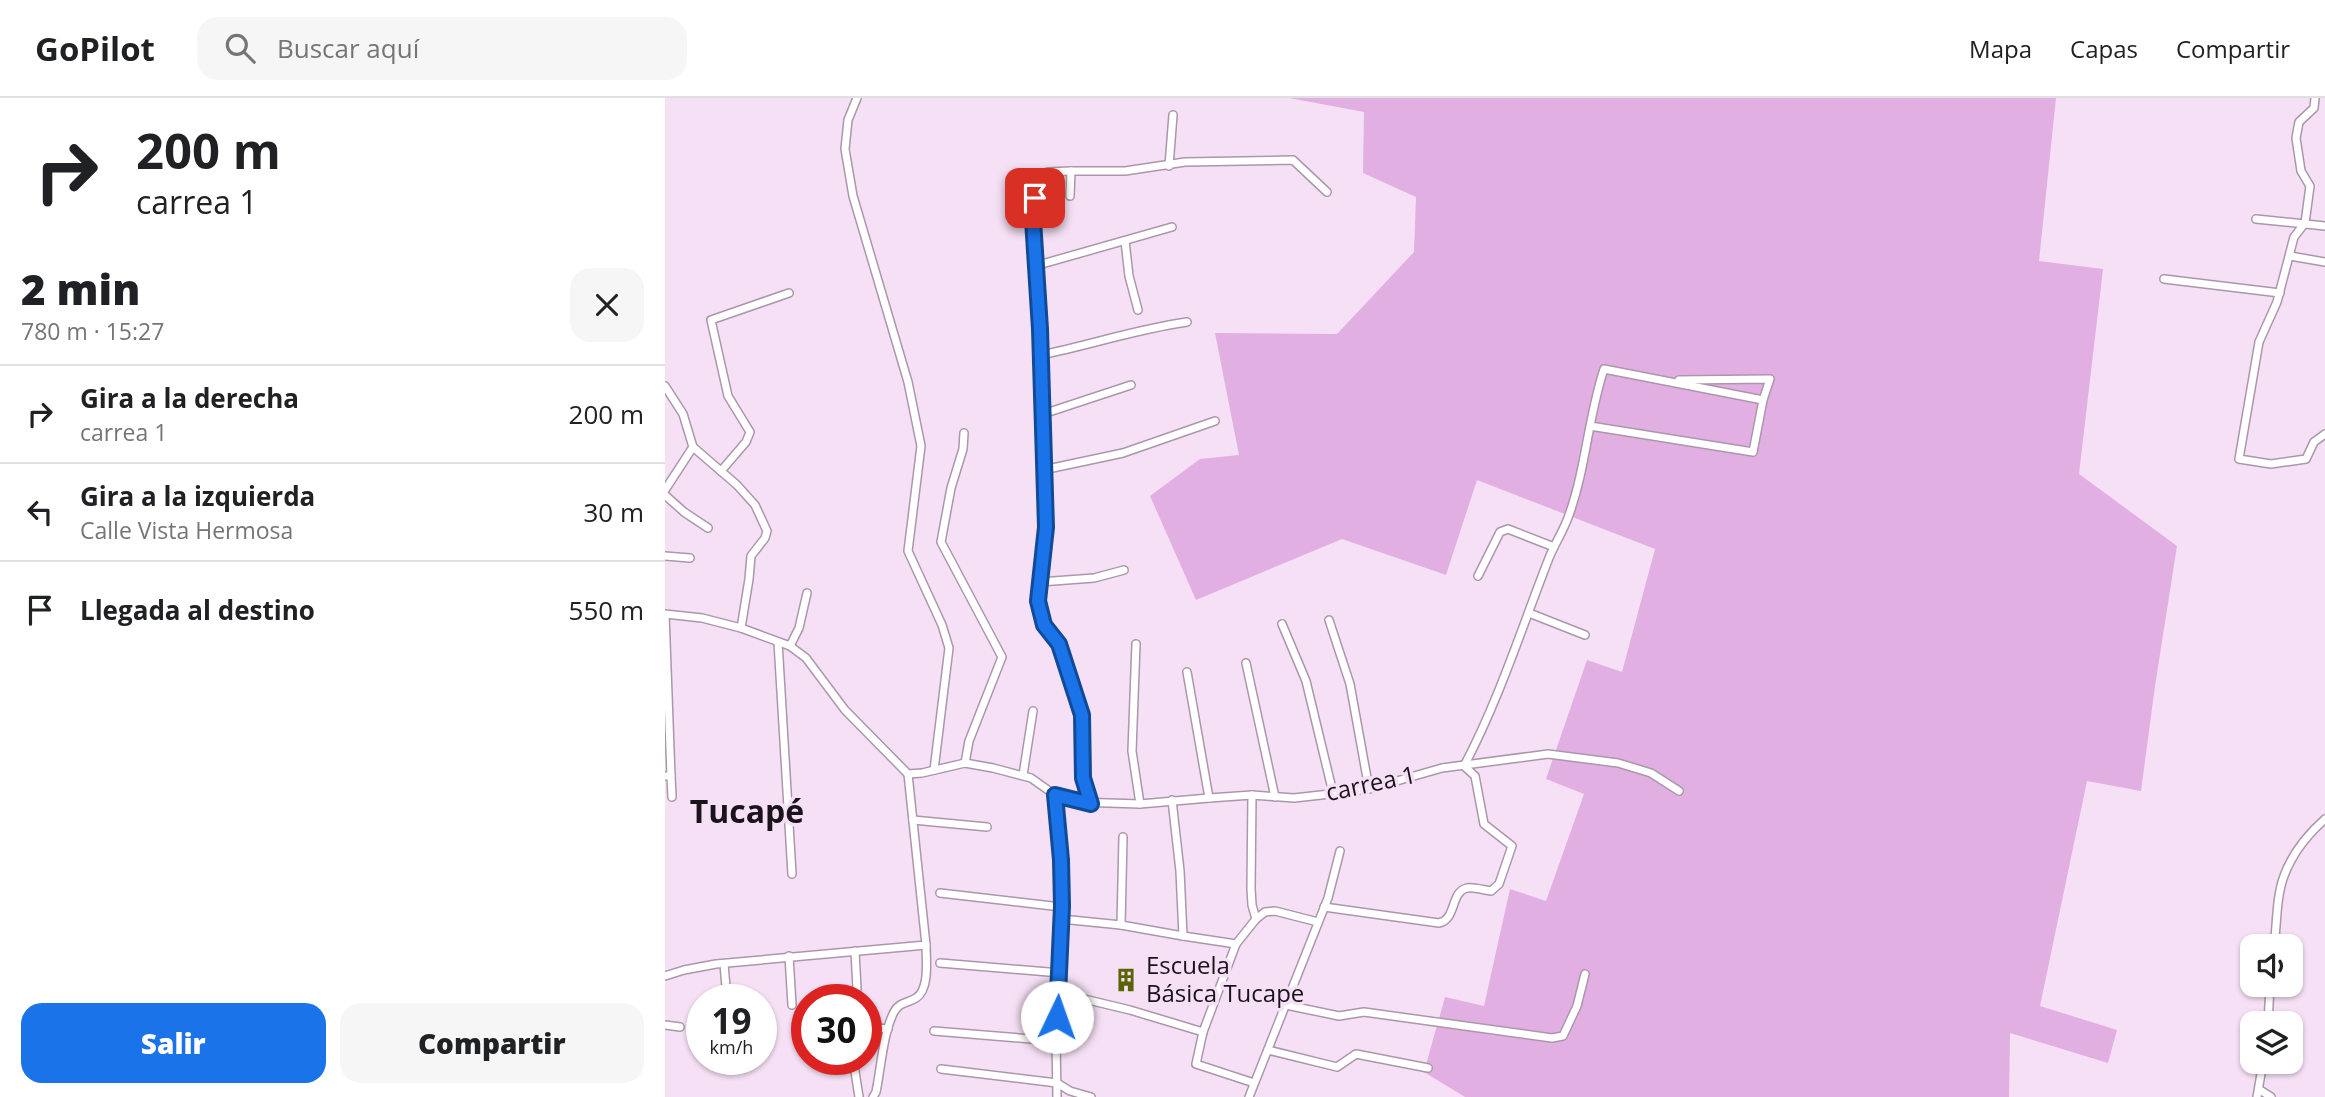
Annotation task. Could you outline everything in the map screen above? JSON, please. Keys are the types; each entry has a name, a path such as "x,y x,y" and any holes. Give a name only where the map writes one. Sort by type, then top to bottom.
{"street":[{"path":"857,98 848,120 845,149 853,196 908,382 921,446 908,551 942,625 949,648 934,770"},
{"path":"2315,98 2315,108 2299,122 2296,138 2301,171 2310,186 2305,223 2294,237 2280,293 2259,342 2239,459 2271,464 2306,459 2314,442 2325,434"},
{"path":"1169,166 1173,115"},
{"path":"1091,804 1083,778 1082,715 1059,644 1044,625 1038,601 1046,527 1041,355 1033,220 1037,176 1048,172 1125,172 1185,162 1293,160 1327,192"},
{"path":"1070,196 1071,171"},
{"path":"2256,219 2325,226"},
{"path":"1035,266 1171,227"},
{"path":"1125,241 1129,276 1138,310"},
{"path":"2290,256 2325,262"},
{"path":"2164,279 2280,293"},
{"path":"721,471 746,442 750,432 728,396 711,320 789,293"},
{"path":"1041,355 1158,326 1187,322"},
{"path":"1324,906 1439,923 1451,915 1458,897 1467,888 1491,891 1499,884 1512,846 1484,824 1475,776 1464,766 1476,743 1554,547 1569,516 1595,395 1604,369 1763,400"},
{"path":"1590,426 1753,452 1770,379 1664,380"},
{"path":"1042,414 1131,385"},
{"path":"665,386 683,414 693,447 755,505 767,531 751,556 740,628"},
{"path":"1043,470 1122,453 1215,421"},
{"path":"964,433 963,449 951,488 941,542 1002,657 968,741 965,763"},
{"path":"693,447 665,492 684,512 708,528"},
{"path":"1478,576 1500,532 1508,529 1554,547"},
{"path":"665,555 689,558"},
{"path":"1040,582 1094,578 1124,570"},
{"path":"790,646 799,628 807,593"},
{"path":"1529,613 1585,635"},
{"path":"672,797 668,776 665,614 702,618 790,646 812,666 845,710 908,774 926,945 925,979 921,993 916,998 898,1005 888,1029 873,1097"},
{"path":"1329,620 1350,684 1369,789"},
{"path":"1282,624 1306,681 1333,793"},
{"path":"778,642 792,874"},
{"path":"1136,644 1132,751 1140,804"},
{"path":"1246,663 1275,797"},
{"path":"1187,672 1209,797"},
{"path":"908,774 922,774 965,763 1023,775 1034,711"},
{"name":"carrea 1","path":"1023,775 1055,795 1091,804 1140,804 1252,795 1294,798 1369,789 1431,771 1548,754 1618,763 1651,773 1679,791"},
{"path":"1055,795 1062,906 1056,1041 1057,1097"},
{"path":"1252,795 1252,905 1256,919"},
{"path":"1172,800 1180,871 1183,936"},
{"path":"2276,934 2283,877 2295,853 2325,818"},
{"path":"913,820 987,827"},
{"path":"1121,925 1122,837"},
{"path":"1249,1097 1324,906 1340,851"},
{"path":"940,893 1062,906"},
{"path":"1254,1083 1196,1064 1203,1032 1236,944 1265,912 1275,911 1318,922"},
{"path":"1061,919 1121,925 1236,944"},
{"path":"665,976 724,964 926,945"},
{"path":"855,951 857,984"},
{"path":"789,957 791,989"},
{"path":"940,963 1060,973"},
{"path":"724,964 726,984"},
{"path":"1286,1005 1339,1016 1364,1012 1552,1038 1563,1036 1577,1006 1585,974"},
{"path":"1059,993 1130,1010 1203,1032"},
{"path":"665,1025 680,1027"},
{"path":"882,1028 888,1029"},
{"path":"934,1031 1056,1041"},
{"path":"1268,1050 1337,1067 1356,1054 1428,1068"},
{"path":"941,1069 1057,1083 1070,1091 1091,1097"},
{"path":"2261,1074 2258,1094 2271,1097"},
{"path":"856,1075 859,1097"}],"shaded area":[{"path":"1289,98 2056,98 2039,261 2103,269 2079,474 2177,546 2141,791 2087,781 2040,1006 2117,1030 2108,1063 2010,1033 2009,1097 1465,1097 1424,1072 1445,997 1484,1006 1510,889 1546,901 1584,794 1546,779 1587,660 1622,672 1655,549 1477,480 1446,575 1342,539 1196,600 1150,496 1200,459 1239,455 1215,333 1337,334 1414,252 1416,197 1363,173 1364,112"}],"place":[{"name":"Escuela Básica Tucape","path":"1126,980"}],"district":[{"name":"Tucapé","path":"747,812"}],"route":[{"path":"1035,198 1033,220 1040,329 1046,527 1038,601 1044,625 1059,644 1082,715 1083,778 1091,804 1055,795 1062,906 1057,1017"}]}
